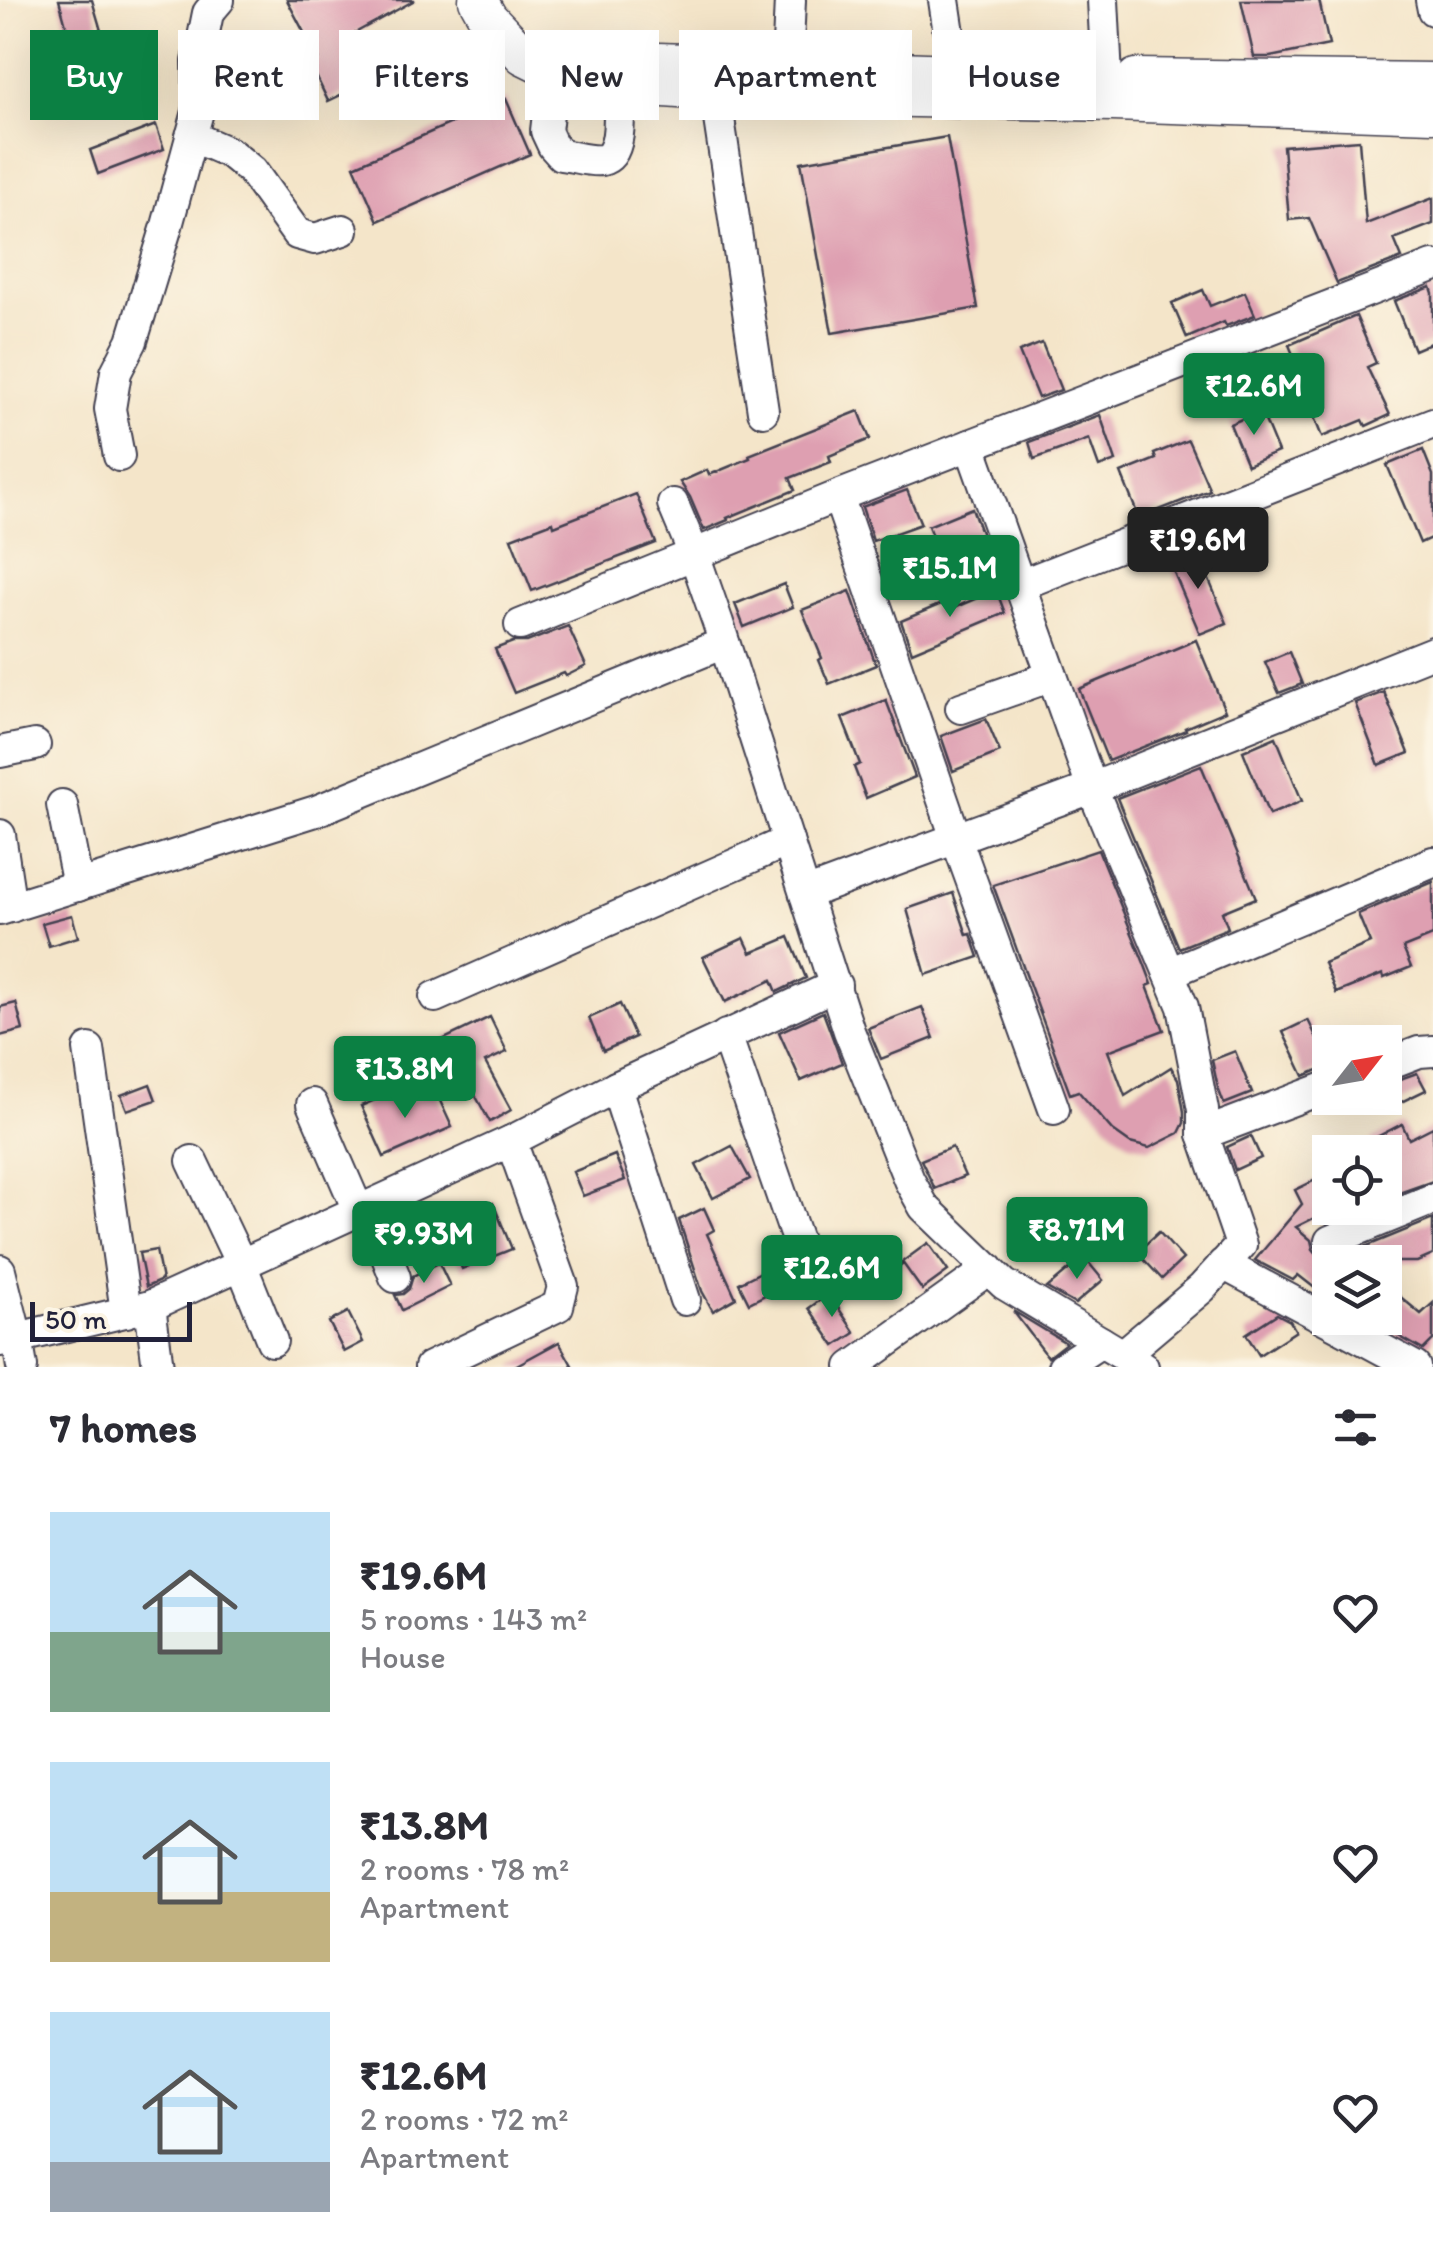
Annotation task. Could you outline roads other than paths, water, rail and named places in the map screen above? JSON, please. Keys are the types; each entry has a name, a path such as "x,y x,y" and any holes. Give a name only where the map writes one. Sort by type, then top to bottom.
{"main road":[{"path":"478,0 488,18 525,56"},
{"path":"505,0 538,36 584,59 679,63"},
{"path":"1096,78 1433,82"},
{"path":"912,98 1433,114"}],"street":[{"path":"119,456 110,409 116,372 132,341 192,136 199,108 198,62 208,13 220,0"},
{"path":"789,30 790,0"},
{"path":"944,0 949,30"},
{"path":"1103,0 1106,78"},
{"path":"1431,0 1433,10"},
{"path":"547,120 546,131 561,155 602,160 618,146 618,120"},
{"path":"719,120 763,411"},
{"path":"192,136 230,153 252,171 297,234 314,239 342,230"},
{"path":"520,626 838,496 1433,266"},
{"path":"1020,585 1433,423"},
{"path":"970,446 1092,788 1183,1007 1204,1110 1203,1134 1241,1244 1202,1288 1123,1355 1063,1367"},
{"path":"838,496 1054,1110"},
{"path":"673,504 724,643 849,1031 916,1194 924,1207 1004,1284 1123,1355"},
{"path":"0,835 5,908 316,811 724,643"},
{"path":"805,894 1092,788 1433,652"},
{"path":"961,708 1052,676"},
{"path":"0,752 35,745"},
{"path":"62,805 78,886"},
{"path":"435,997 788,841"},
{"path":"1169,973 1433,862"},
{"path":"0,1270 13,1349 138,1309 510,1141 836,985"},
{"path":"726,1036 798,1243"},
{"path":"89,1049 138,1309 158,1367"},
{"path":"1402,1058 1433,1051"},
{"path":"616,1087 685,1300"},
{"path":"1203,1134 1312,1093"},
{"path":"312,1104 395,1277"},
{"path":"430,1367 558,1306 564,1286 510,1141"},
{"path":"192,1161 272,1341"},
{"path":"1330,1241 1433,1199"},
{"path":"1224,1264 1414,1367"},
{"path":"852,1367 989,1269"}]}
